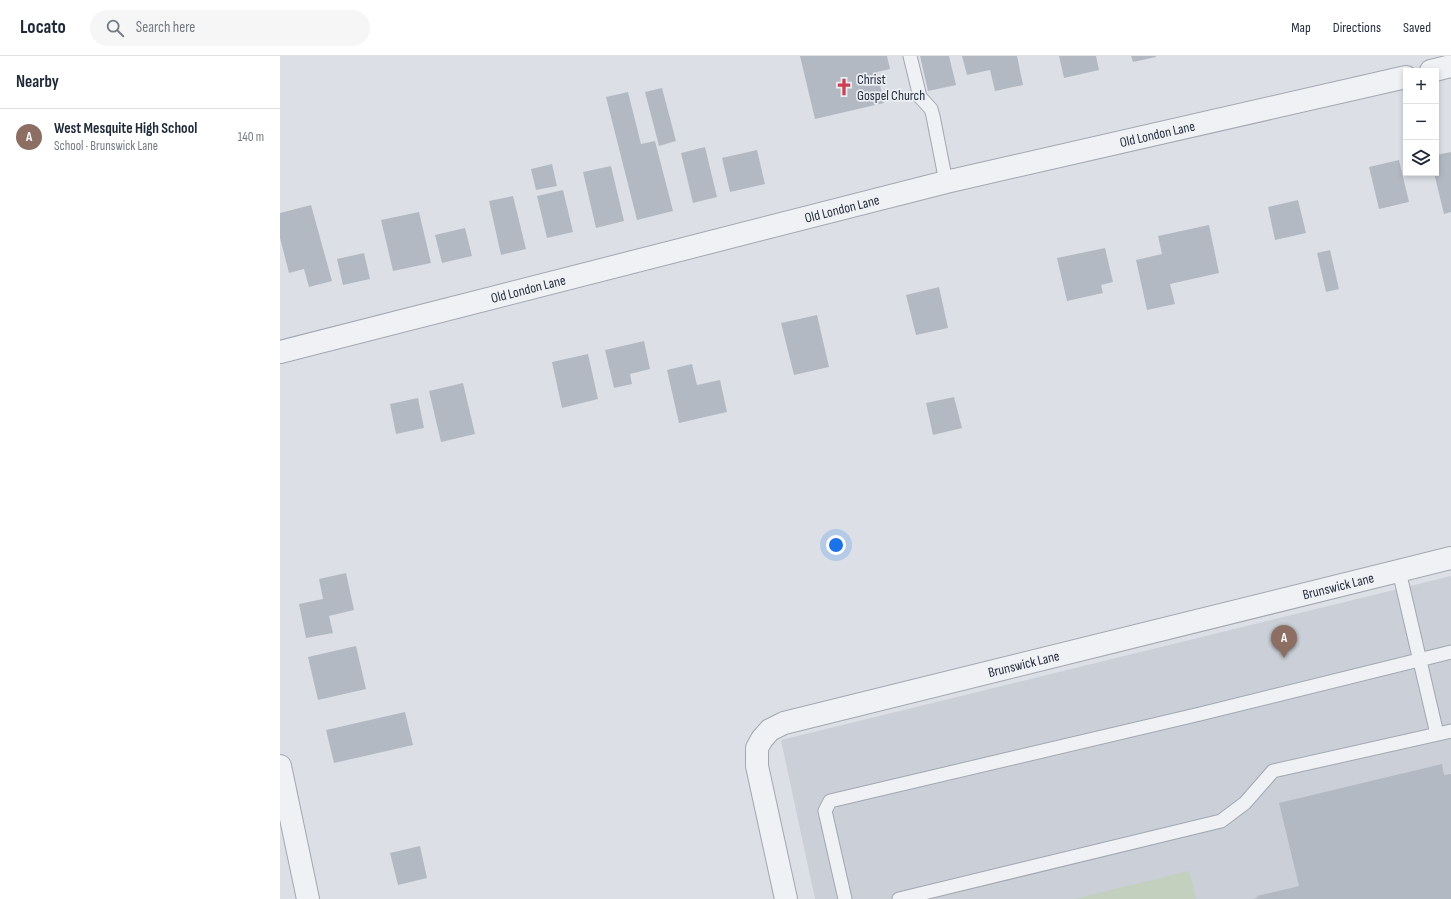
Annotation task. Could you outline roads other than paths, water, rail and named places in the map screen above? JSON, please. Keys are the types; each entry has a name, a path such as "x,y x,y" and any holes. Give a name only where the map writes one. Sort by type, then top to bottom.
{"street":[{"path":"1439,69 1451,66"},
{"name":"Old London Lane","path":"280,352 946,182 1403,78"},
{"name":"Brunswick Lane","path":"786,899 756,766 757,748 770,730 784,723 1451,558"},
{"path":"280,766 308,899"}],"lane":[{"path":"910,56 920,97 931,109 933,116 946,182"},
{"path":"1400,571 1437,734"},
{"path":"845,899 826,811 830,801 1200,714 1451,652"},
{"path":"899,899 1221,821 1245,803 1273,771 1451,731"}],"place":[{"name":"Christ Gospel Church","path":"844,87"},
{"name":"West Mesquite High School","path":"1284,658"}]}
